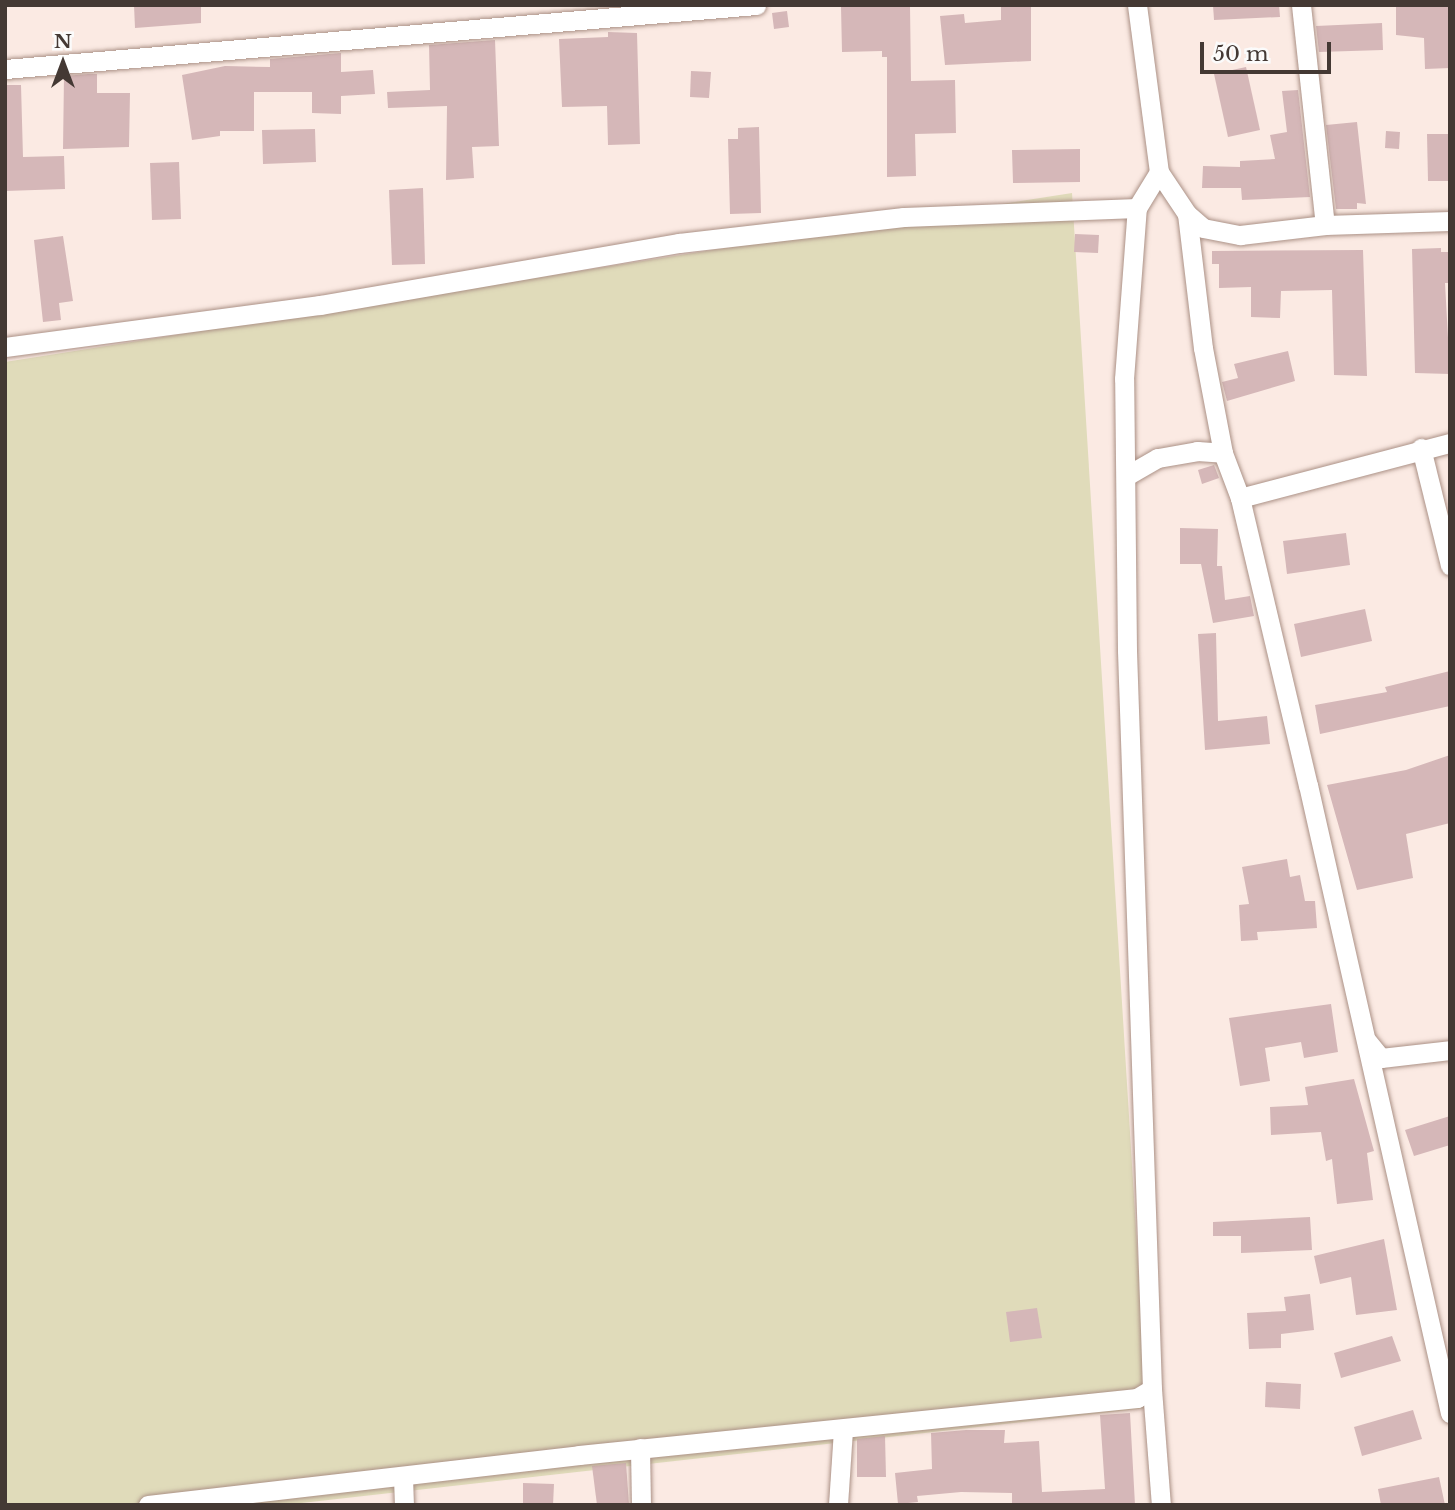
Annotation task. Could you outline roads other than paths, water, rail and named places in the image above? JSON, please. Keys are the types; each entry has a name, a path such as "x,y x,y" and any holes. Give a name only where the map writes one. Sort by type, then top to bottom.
{"street":[{"path":"5,69 756,5"},
{"path":"1137,5 1159,172 1186,214 1203,228 1240,235 1325,225 1450,221"},
{"path":"1301,5 1325,225"},
{"path":"1159,172 1137,208 1124,379 1128,475 1127,650 1152,1389 1161,1505"},
{"path":"5,347 320,305 679,243 904,217 1137,208"},
{"path":"1186,214 1203,348 1223,453 1240,498 1450,1413"},
{"path":"1240,498 1421,448 1450,443"},
{"path":"1421,448 1450,565"},
{"path":"1128,475 1158,458 1197,451 1223,453"},
{"path":"1364,1037 1381,1058 1450,1050"},
{"path":"148,1505 212,1501 640,1448 1137,1398 1152,1389"},
{"path":"838,1505 843,1429"},
{"path":"640,1448 641,1505"},
{"path":"404,1477 404,1505"}]}
